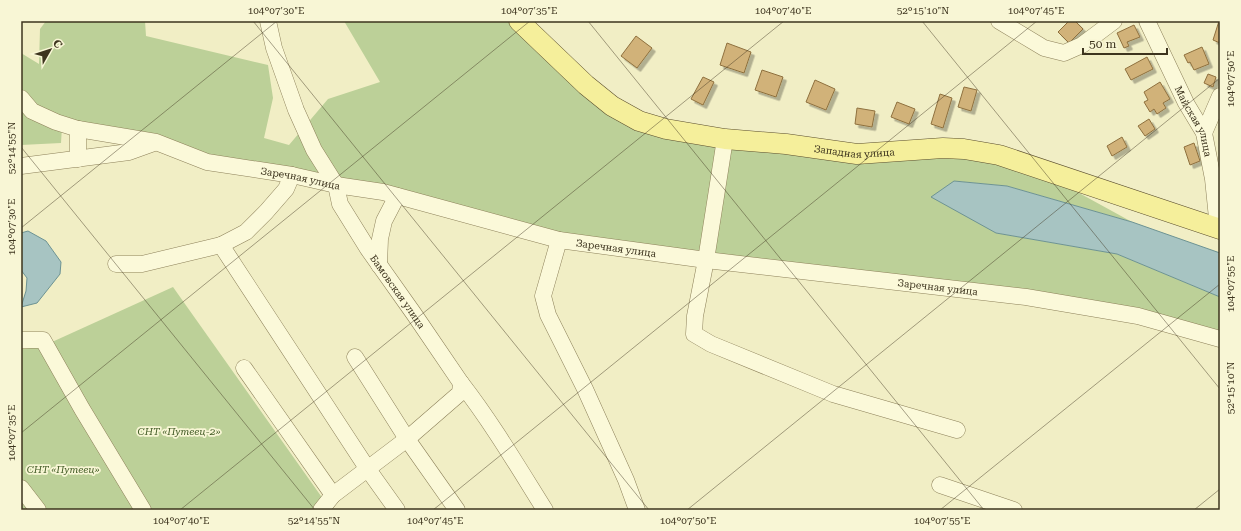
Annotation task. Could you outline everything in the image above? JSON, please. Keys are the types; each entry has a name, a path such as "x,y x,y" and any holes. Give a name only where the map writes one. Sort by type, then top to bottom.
{"main road":[{"name":"Западная улица","path":"518,21 586,85 619,110 639,121 666,129 725,139 786,144 857,154 943,148 964,149 999,155 1219,229"}],"street":[{"name":"Бамовская улица","path":"268,21 274,48 296,110 314,150 336,185 340,204 379,265 505,444 545,510"},
{"path":"999,21 1044,48 1064,53 1082,45 1114,21"},
{"name":"Майская улица","path":"1147,21 1186,103 1204,133 1213,179 1219,229"},
{"path":"1204,133 1220,96"},
{"name":"Заречная улица","path":"21,98 32,111 56,122 78,129 156,142 207,162 292,175 397,196 559,240 706,260 1026,297 1138,316 1220,339"},
{"path":"78,129 78,159"},
{"path":"725,139 706,260 695,316 694,334 712,344 833,394 957,430"},
{"path":"21,166 128,152 156,142"},
{"path":"116,264 142,264 221,245 246,232 286,189 292,175"},
{"path":"379,265 380,239 384,221 397,196"},
{"path":"559,240 543,296 548,315 585,389 626,480 637,510"},
{"path":"221,245 367,468 397,510"},
{"path":"21,340 43,340 82,409 143,510"},
{"path":"355,357 457,510"},
{"path":"244,368 333,495"},
{"path":"321,510 333,495 408,438 460,393 461,383"},
{"path":"940,485 1014,510"},
{"path":"21,488 38,510"}],"green space":[{"path":"46,21 145,21 146,36 268,65 273,98 264,138 289,145 328,99 380,82 344,21 519,21 639,121 883,151 1028,165 1132,222 1007,186 954,181 996,233 1117,254 1220,297 1220,339 1138,316 559,240 78,129 21,98 21,53 39,64 40,29"},
{"path":"21,112 62,126 61,143 21,145"},
{"name":"СНТ «Путеец-2»","path":"173,287 332,510 21,510 21,349 41,347"}],"water":[{"path":"954,181 1007,186 1132,222 1220,253 1220,297 1117,254 996,233 931,197"},
{"path":"28,231 46,241 61,262 60,274 37,303 21,307 26,291 27,278 21,270 21,233"}],"building":[{"path":"1069,21 1075,21 1083,29 1069,43 1058,32"},
{"path":"1219,21 1220,22 1220,43 1213,40"},
{"path":"1134,25 1140,37 1127,42 1129,46 1124,48 1117,33"},
{"path":"636,36 652,48 637,68 621,56"},
{"path":"727,43 751,52 744,73 720,65"},
{"path":"1202,47 1209,64 1194,70 1184,55"},
{"path":"1147,57 1153,69 1131,80 1125,69"},
{"path":"762,70 783,77 776,97 755,90"},
{"path":"1208,74 1216,77 1213,87 1204,83"},
{"path":"703,77 714,82 703,105 691,99"},
{"path":"815,80 835,89 826,110 806,102"},
{"path":"1160,82 1170,99 1163,103 1166,108 1157,114 1154,109 1150,112 1144,102 1148,100 1144,92"},
{"path":"964,87 977,90 971,111 958,107"},
{"path":"940,94 952,98 943,128 931,124"},
{"path":"897,102 915,109 909,124 891,117"},
{"path":"857,108 875,111 872,127 855,124"},
{"path":"1149,119 1155,129 1145,136 1138,126"},
{"path":"1122,137 1127,147 1112,156 1107,146"},
{"path":"1194,143 1200,161 1190,165 1184,147"}],"park label":[{"name":"СНТ «Путеец»","path":"63,469"}]}
